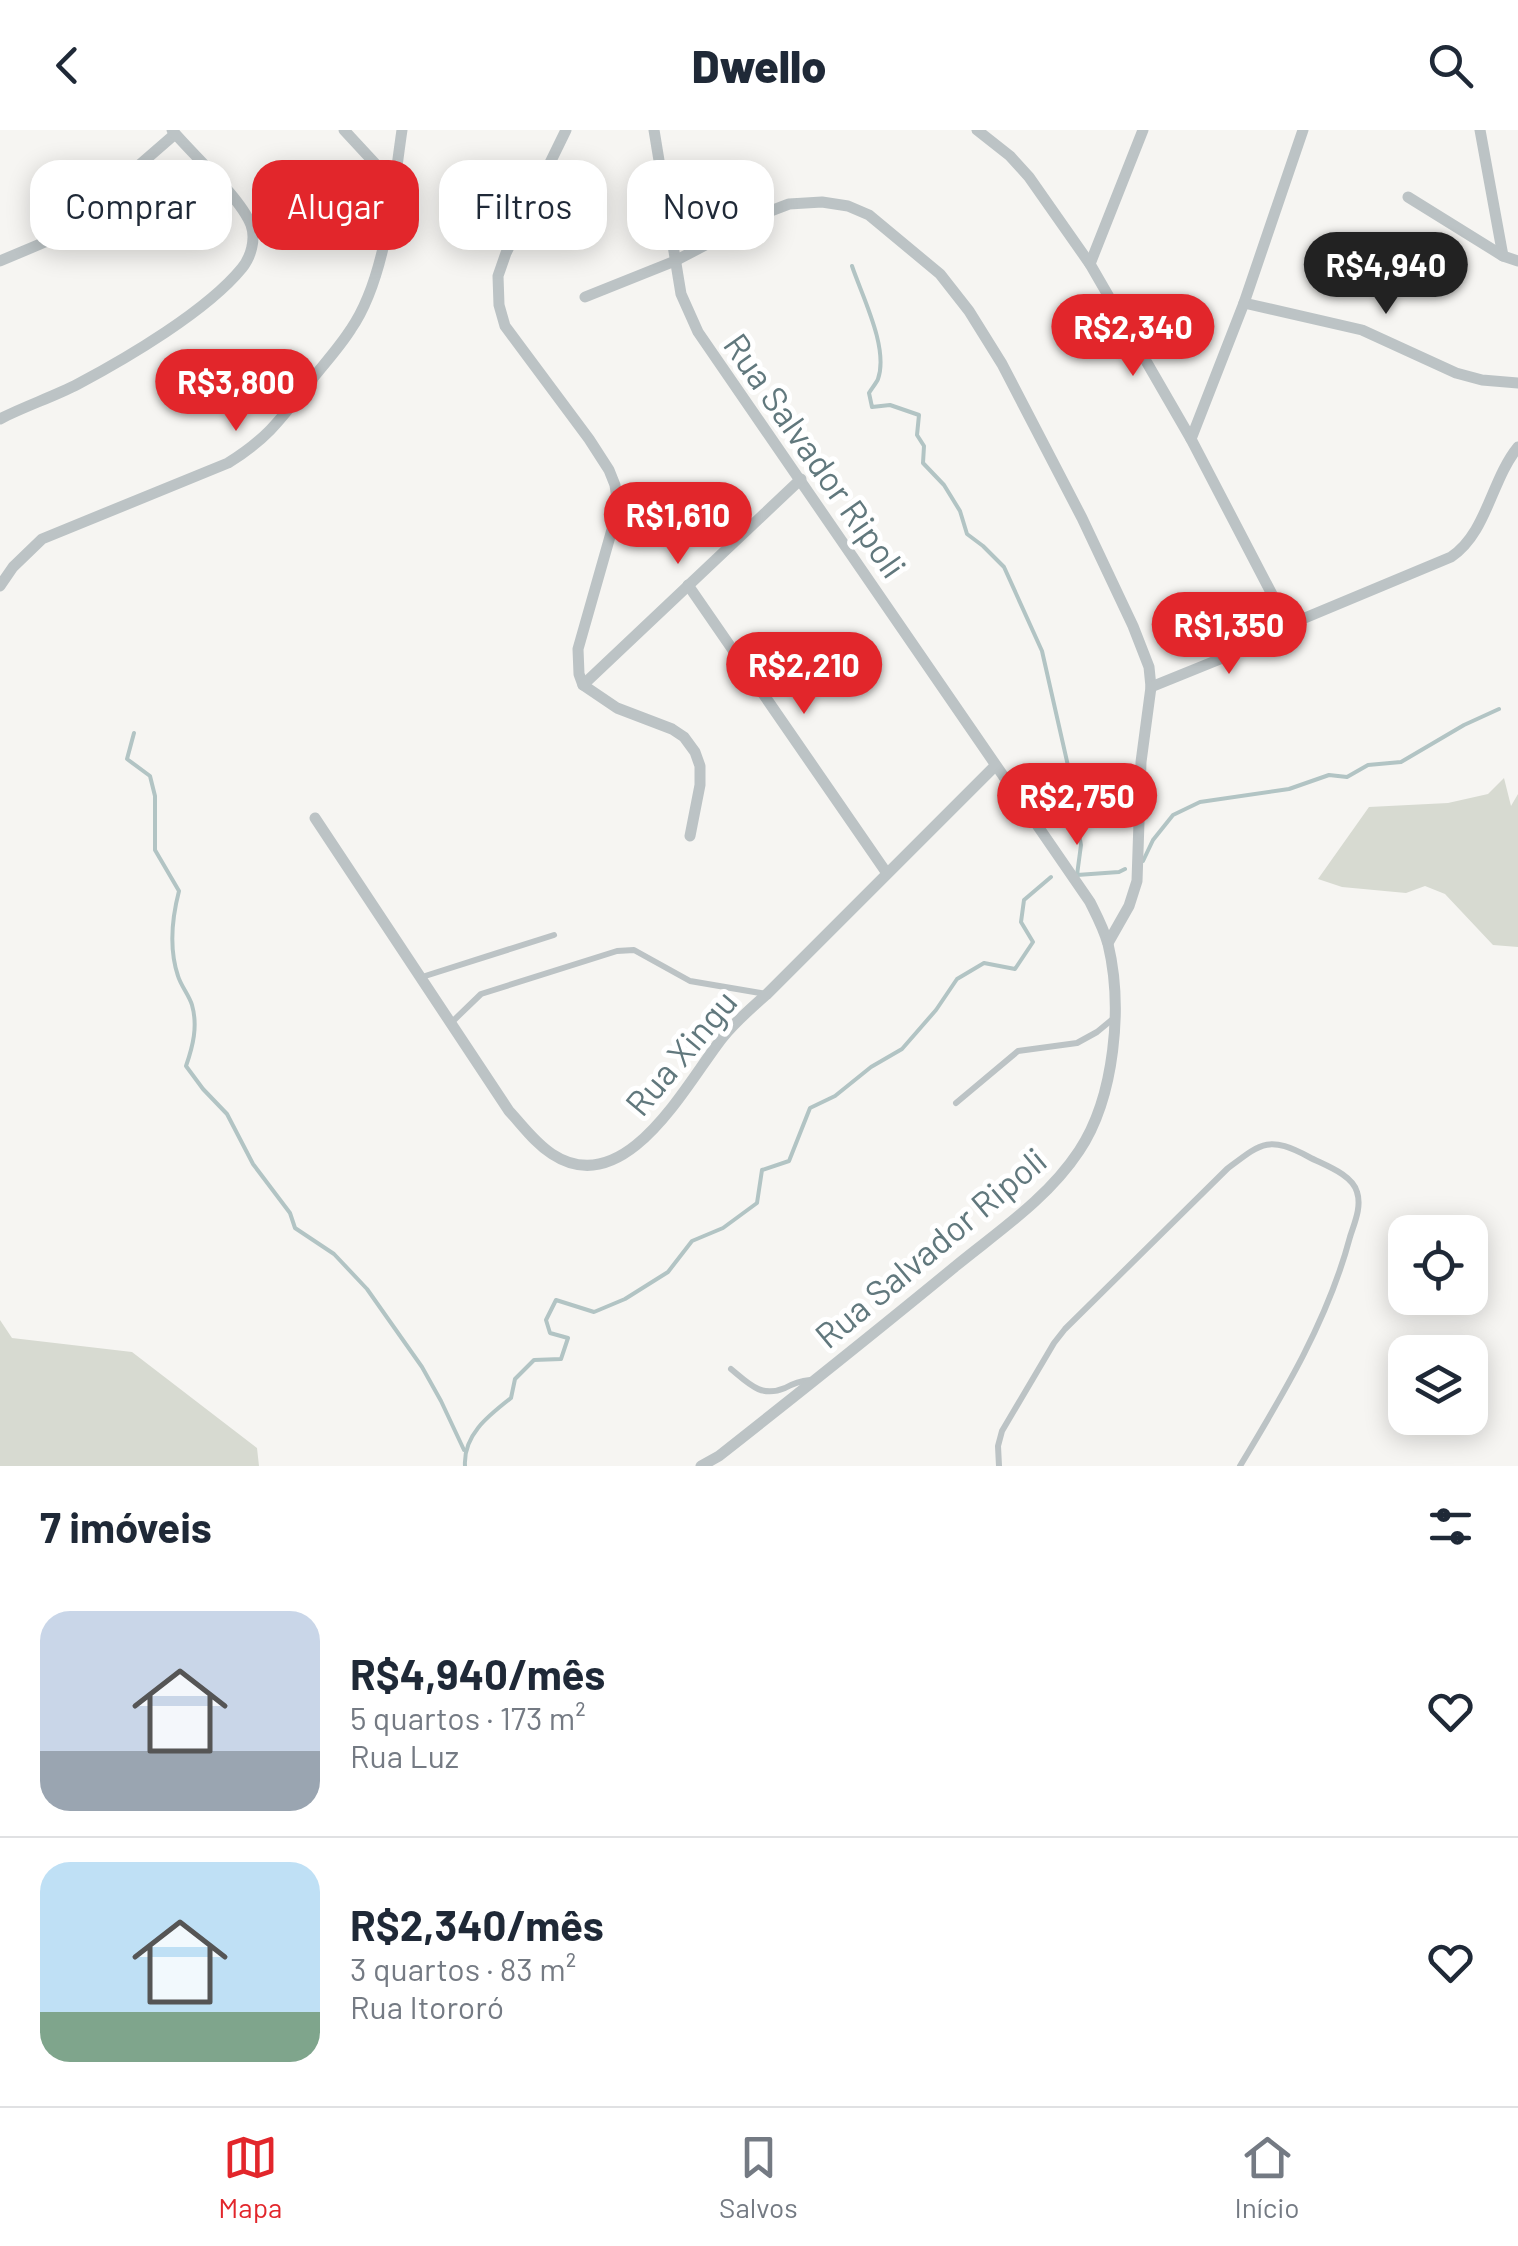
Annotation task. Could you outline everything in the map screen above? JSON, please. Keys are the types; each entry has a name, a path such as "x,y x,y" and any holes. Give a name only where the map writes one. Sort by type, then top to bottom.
{"street":[{"path":"344,130 372,160"},
{"path":"398,160 402,130"},
{"path":"566,130 506,253 498,276 499,305 505,326 589,439 615,485 613,526 578,648 579,674 583,685 617,708 684,737 700,766 690,836"},
{"name":"Rua Salvador Ripoli","path":"654,130 680,294 698,332 1090,902 1108,943 1115,992 1111,1061 1100,1108 1082,1147 1064,1173 1038,1199 815,1380 702,1466"},
{"path":"977,130 1010,156 1029,178 1090,264 1191,439 1288,625"},
{"path":"1090,264 1143,130"},
{"path":"1191,439 1244,303 1303,130"},
{"path":"1480,130 1503,256"},
{"path":"0,261 67,228 174,132 250,222 252,246 242,268 183,320 75,385 0,419"},
{"path":"1408,197 1503,256 1518,261"},
{"path":"585,297 675,261 790,204 822,202 848,206 869,215 940,274 1002,364 1073,500 1149,668 1151,687 1142,762 1137,881 1129,906 1108,943"},
{"path":"0,586 42,539 228,463 256,446 353,327 376,273 381,250"},
{"path":"1244,303 1362,330 1456,373 1518,383"},
{"path":"1151,687 1451,557 1469,541 1518,448"},
{"path":"583,685 801,479"},
{"path":"688,586 886,872"},
{"name":"Rua Xingu","path":"315,818 509,1110 535,1141 555,1156 576,1164 594,1164 629,1151 660,1124 724,1036 995,766"}],"lane":[{"path":"422,976 554,935"},
{"path":"452,1022 481,994 617,951 634,950 690,981 767,994"},
{"path":"956,1103 1018,1051 1077,1043 1114,1017"},
{"path":"999,1466 1002,1431 1065,1328 1227,1169 1256,1147 1278,1144 1289,1146 1349,1180 1357,1191 1358,1208 1328,1306 1279,1402 1240,1466"},
{"path":"731,1369 763,1392 815,1380"}],"shaded area":[{"path":"1504,778 1511,806 1518,794 1518,947 1493,945 1445,894 1425,886 1406,893 1342,887 1318,879 1369,807 1448,803 1488,794"},
{"path":"0,1320 12,1338 132,1352 257,1448 259,1466 0,1466"}],"waterway":[{"path":"852,266 880,352 878,379 869,393 872,407 890,405 919,415 917,435 924,446 923,463 944,485 960,511 967,534 1004,567 1042,651 1071,779 1069,809 1081,845 1077,875 1125,869"},
{"path":"1143,861 1153,840 1173,815 1200,802 1289,789 1329,775 1347,777 1368,765 1401,762 1499,709"},
{"path":"134,733 127,759 150,776 155,796 155,850 179,891 173,955 195,1021 186,1066 227,1114 253,1164 290,1213 295,1228 334,1254 367,1289 422,1367 464,1450"},
{"path":"465,1466 473,1436 511,1398 515,1379 534,1360 561,1359 568,1338 550,1333 546,1320 556,1300 594,1312 625,1299 668,1272 692,1241 723,1228 757,1203 762,1170 789,1161 810,1108 835,1096 871,1067 902,1049 957,979 984,963 1015,969 1033,942 1021,922 1024,900 1051,877"}]}
